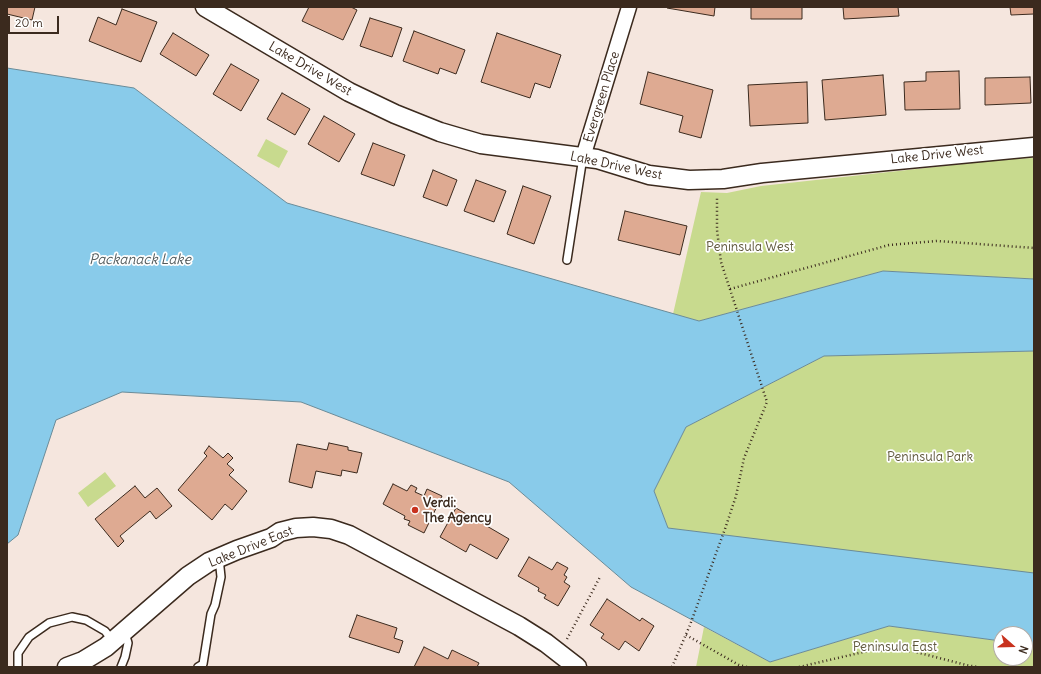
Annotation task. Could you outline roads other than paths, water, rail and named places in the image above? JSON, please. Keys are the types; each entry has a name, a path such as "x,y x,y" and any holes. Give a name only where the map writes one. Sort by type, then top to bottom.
{"street":[{"name":"Lake Drive West","path":"205,7 349,92 395,114 440,132 481,144 597,159 649,175 689,180 718,179 762,173 1034,147"},
{"name":"Evergreen Place","path":"583,157 629,7"},
{"name":"Lake Drive East","path":"67,667 83,661 106,648 188,576 209,562 271,538 280,532 296,528 313,527 331,529 349,535 518,626 546,643 577,667"}],"lane":[{"name":"Evergreen Place","path":"567,260 583,157"},
{"path":"198,667 204,664 211,614 215,605 221,577 219,558"},
{"path":"18,667 18,653 29,637 49,623 72,617 86,620 105,631 119,636 128,643 121,667"}],"water":[{"name":"Packanack Lake","path":"7,68 134,88 287,203 699,321 883,271 1034,279 1034,351 824,356 686,427 654,491 668,528 1034,573 1034,645 1033,626 993,626 993,640 889,626 770,662 631,587 509,482 301,402 122,392 56,420 18,535 7,544"}],"place":[{"name":"Verdi: The Agency","path":"415,510"}],"park label":[{"name":"Peninsula West","path":"750,247"},
{"name":"Peninsula Park","path":"930,457"},
{"name":"Peninsula East","path":"895,647"}]}
